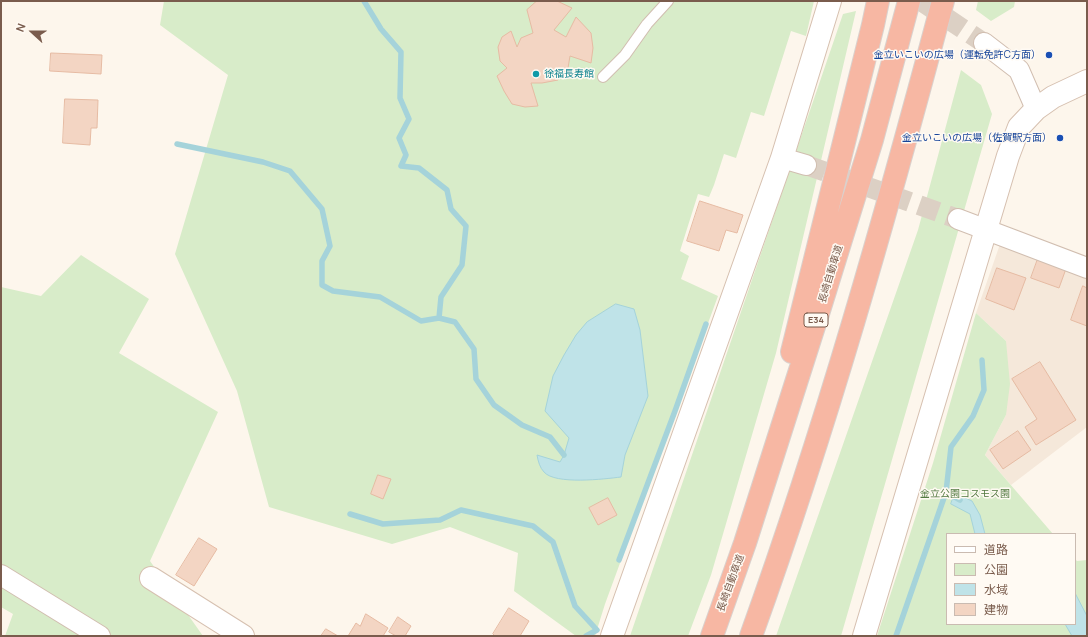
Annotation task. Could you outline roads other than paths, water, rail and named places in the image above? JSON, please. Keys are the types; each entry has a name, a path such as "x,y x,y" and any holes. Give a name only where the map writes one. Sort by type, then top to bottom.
{"highway":[{"path":"745,543 878,1"},
{"name":"長崎自動車道","path":"712,636 745,543 872,140 909,1"},
{"path":"904,151 943,1"},
{"path":"751,636 779,557 852,328 904,151 953,1"}],"street":[{"path":"612,636 782,158 830,1"},
{"path":"984,44 1020,70 1036,109"},
{"path":"864,636 1008,156 1020,127 1036,109 1053,97 1087,81"},
{"path":"782,158 806,165"},
{"path":"958,219 1087,268"},
{"path":"1,575 100,636"},
{"path":"151,578 243,636"}],"lane":[{"path":"603,77 624,55 647,24 668,1"}],"water":[{"path":"616,304 634,309 640,330 648,396 625,455 621,477 581,480 558,479 544,472 541,468 537,455 560,462 564,455 569,438 545,411 553,376 576,335 587,322"},
{"path":"955,493 972,501 980,515 985,533 975,533 970,514 951,504"},
{"path":"1076,595 1087,616 1087,636 1072,636 1066,625 1076,625"}],"waterway":[{"path":"364,1 381,29 401,52 400,98 409,119 399,138 406,155 401,166 419,168 447,190 451,209 466,226 462,265 441,297 439,318"},
{"path":"177,144 263,162 290,171 322,209 330,246 322,261 322,285 333,291 380,297 421,321 439,318 455,322 474,349 476,379 494,405 522,425 550,437 564,455"},
{"path":"619,560 706,324"},
{"path":"896,636 946,492 951,447 973,416 984,390 982,360"},
{"path":"946,492 960,500"},
{"path":"350,514 383,524 440,520 461,510 533,526 553,542 575,606 597,630 586,636"}],"tunnel":[{"path":"921,1 984,43"},
{"path":"806,165 958,219"}],"place":[{"name":"金立いこいの広場（運転免許C方面）","path":"1049,55"},
{"name":"徐福長寿館","path":"536,74"},
{"name":"金立いこいの広場（佐賀駅方面）","path":"1060,138"}],"park label":[{"name":"金立公園コスモス園","path":"965,494"}]}
